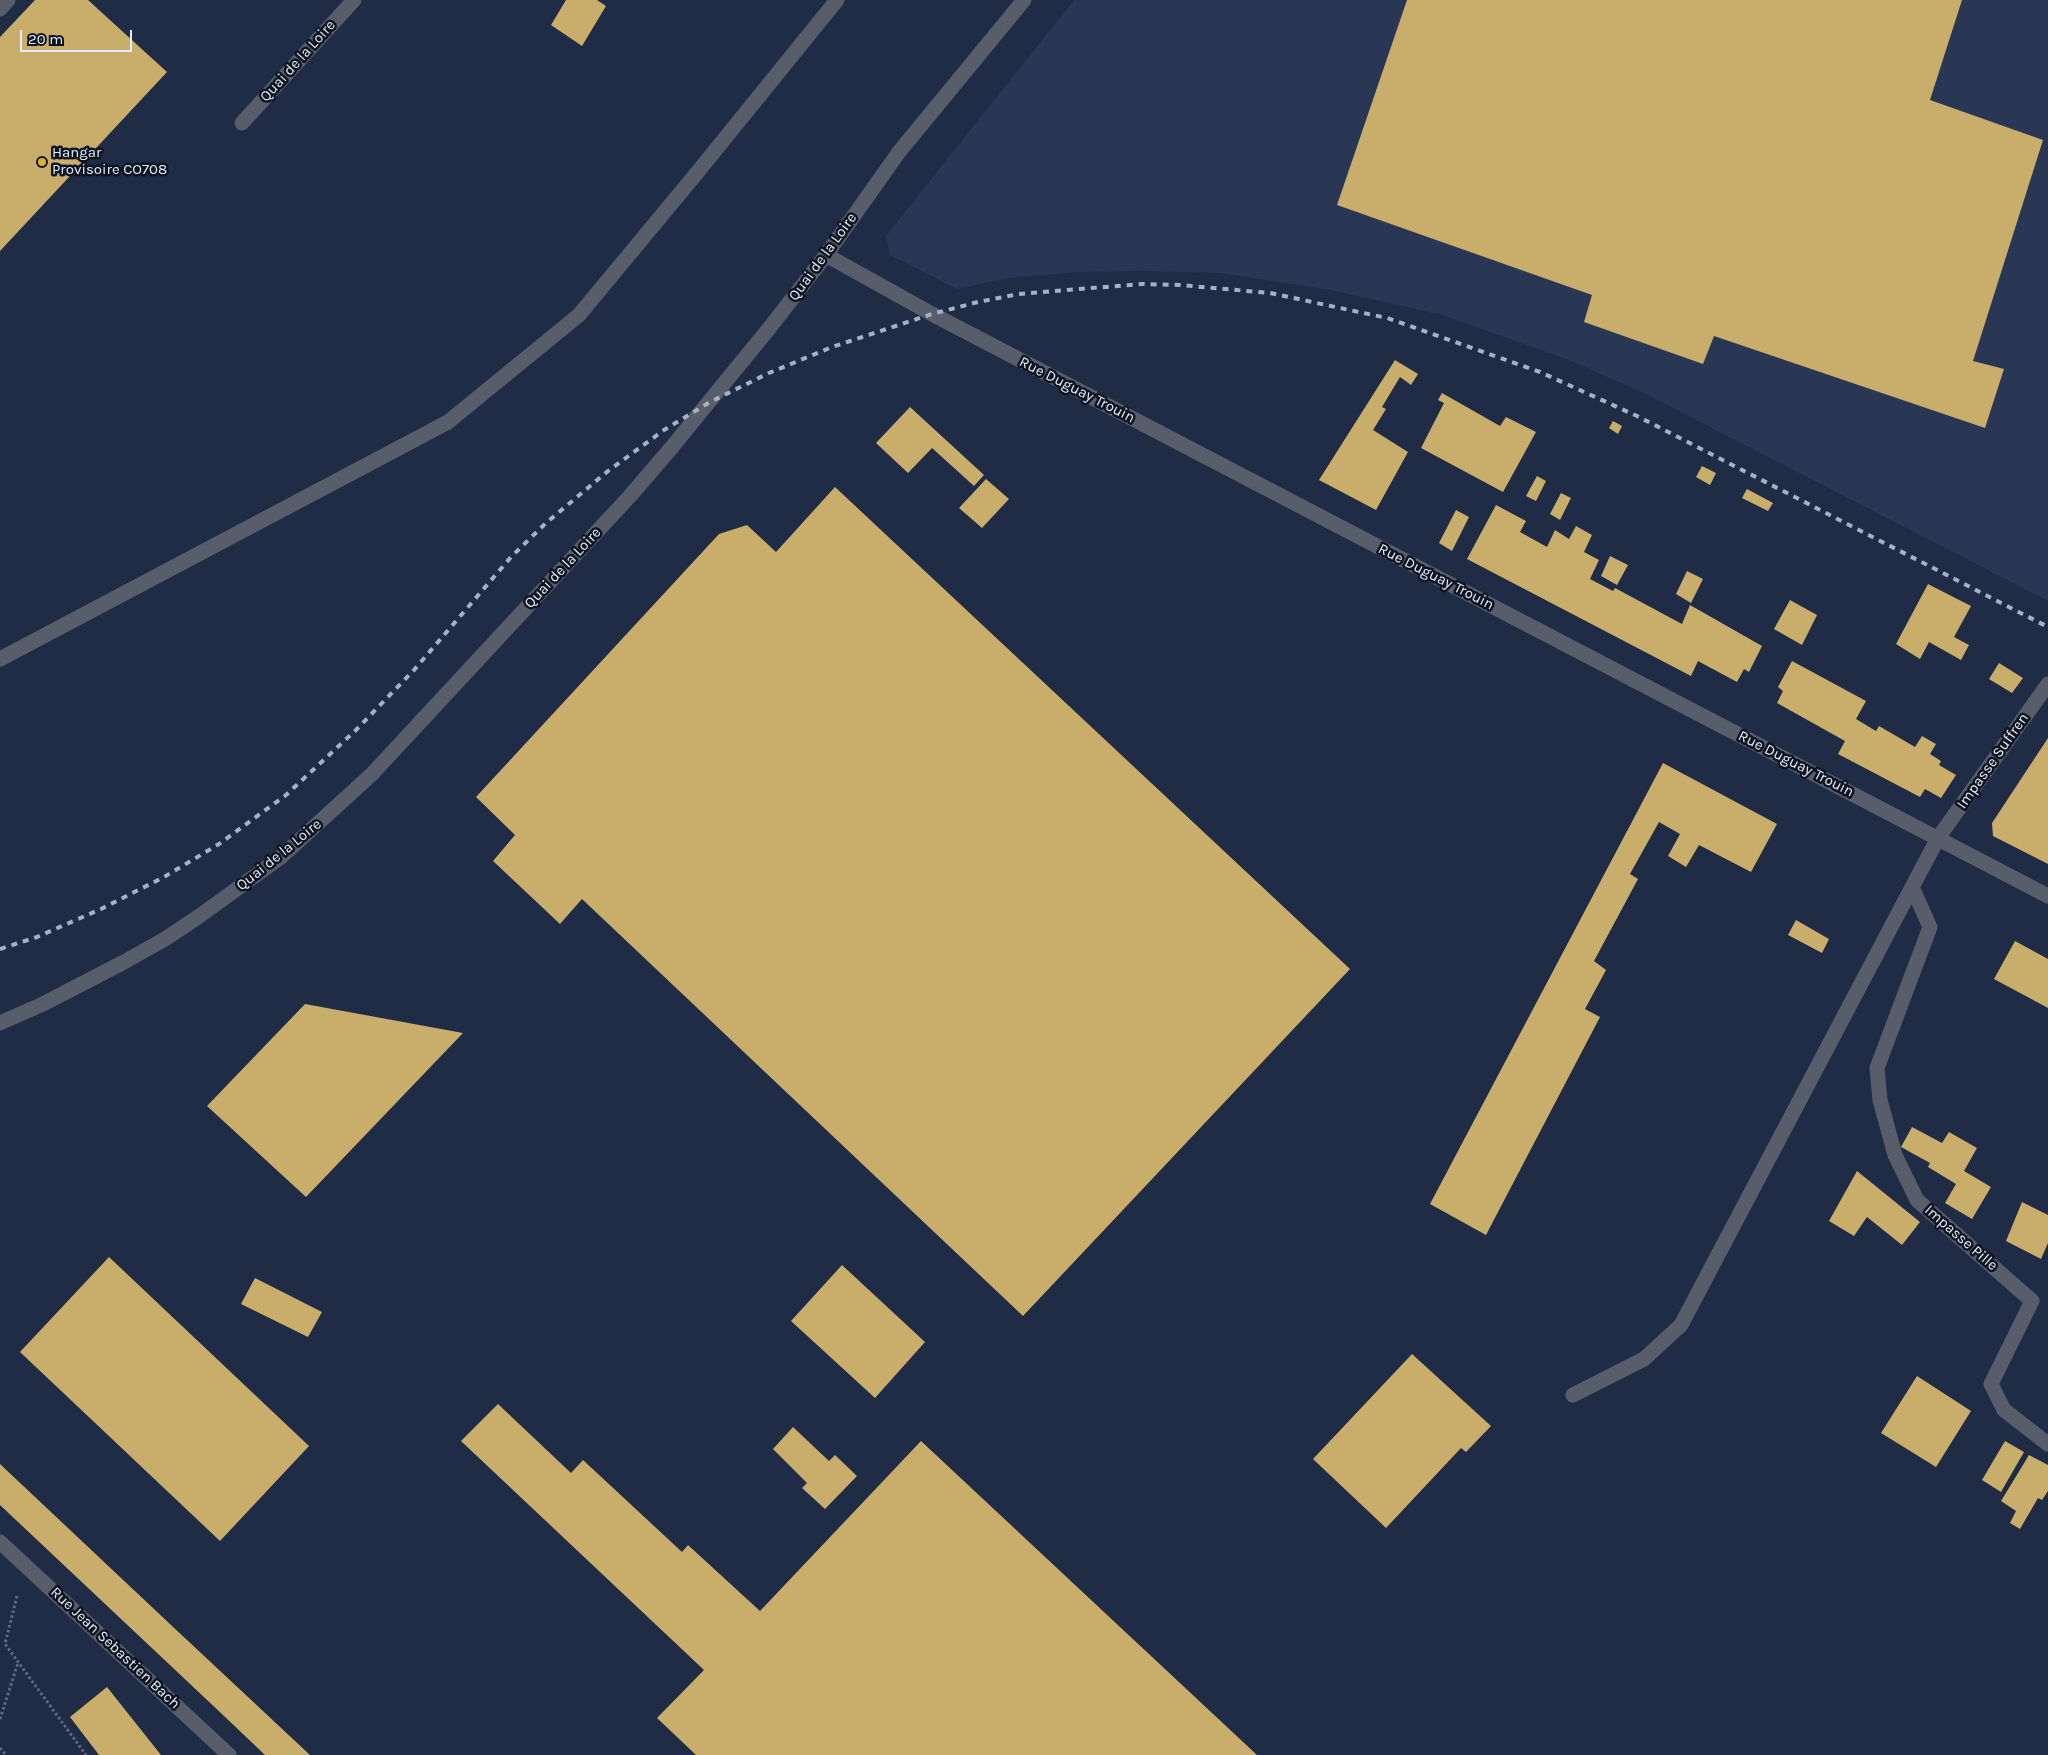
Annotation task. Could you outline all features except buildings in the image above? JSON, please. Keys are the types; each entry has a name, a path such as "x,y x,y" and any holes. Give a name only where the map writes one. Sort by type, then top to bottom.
{"street":[{"path":"0,9 8,0"},
{"name":"Quai de la Loire","path":"242,123 354,0"},
{"path":"0,659 448,422 579,315 837,0"},
{"name":"Quai de la Loire","path":"0,1022 43,1004 166,939 282,857 372,774 630,496 728,380 826,255 899,152 1024,0"},
{"name":"Rue Duguay Trouin","path":"826,255 940,319 2048,896"},
{"name":"Impasse Suffren","path":"1572,1395 1644,1359 1681,1325 1938,838 2048,684"},
{"name":"Impasse Pille","path":"1912,887 1930,927 1877,1068 1880,1100 1895,1155 1917,1200 2032,1301 1991,1384 2004,1410 2048,1444"},
{"name":"Rue Jean Sebastien Bach","path":"0,1542 230,1755"}],"path":[{"path":"25,1565 5,1644 86,1755"},
{"path":"0,1719 18,1663"},
{"path":"0,1748 6,1755"}],"shaded area":[{"path":"1074,0 2048,0 2048,601 1644,393 1569,360 1442,315 1331,290 1220,273 1078,272 1009,278 957,289 890,255 886,236"}],"railway":[{"path":"0,949 37,937 101,909 164,877 219,844 286,795 356,730 414,670 511,557 546,523 608,471 664,430 710,402 769,373 832,347 932,314 1019,294 1141,284 1180,285 1270,293 1387,318 1540,372 1637,416 2048,627"}],"place":[{"name":"Hangar Provisoire CO708","path":"42,162"}]}
